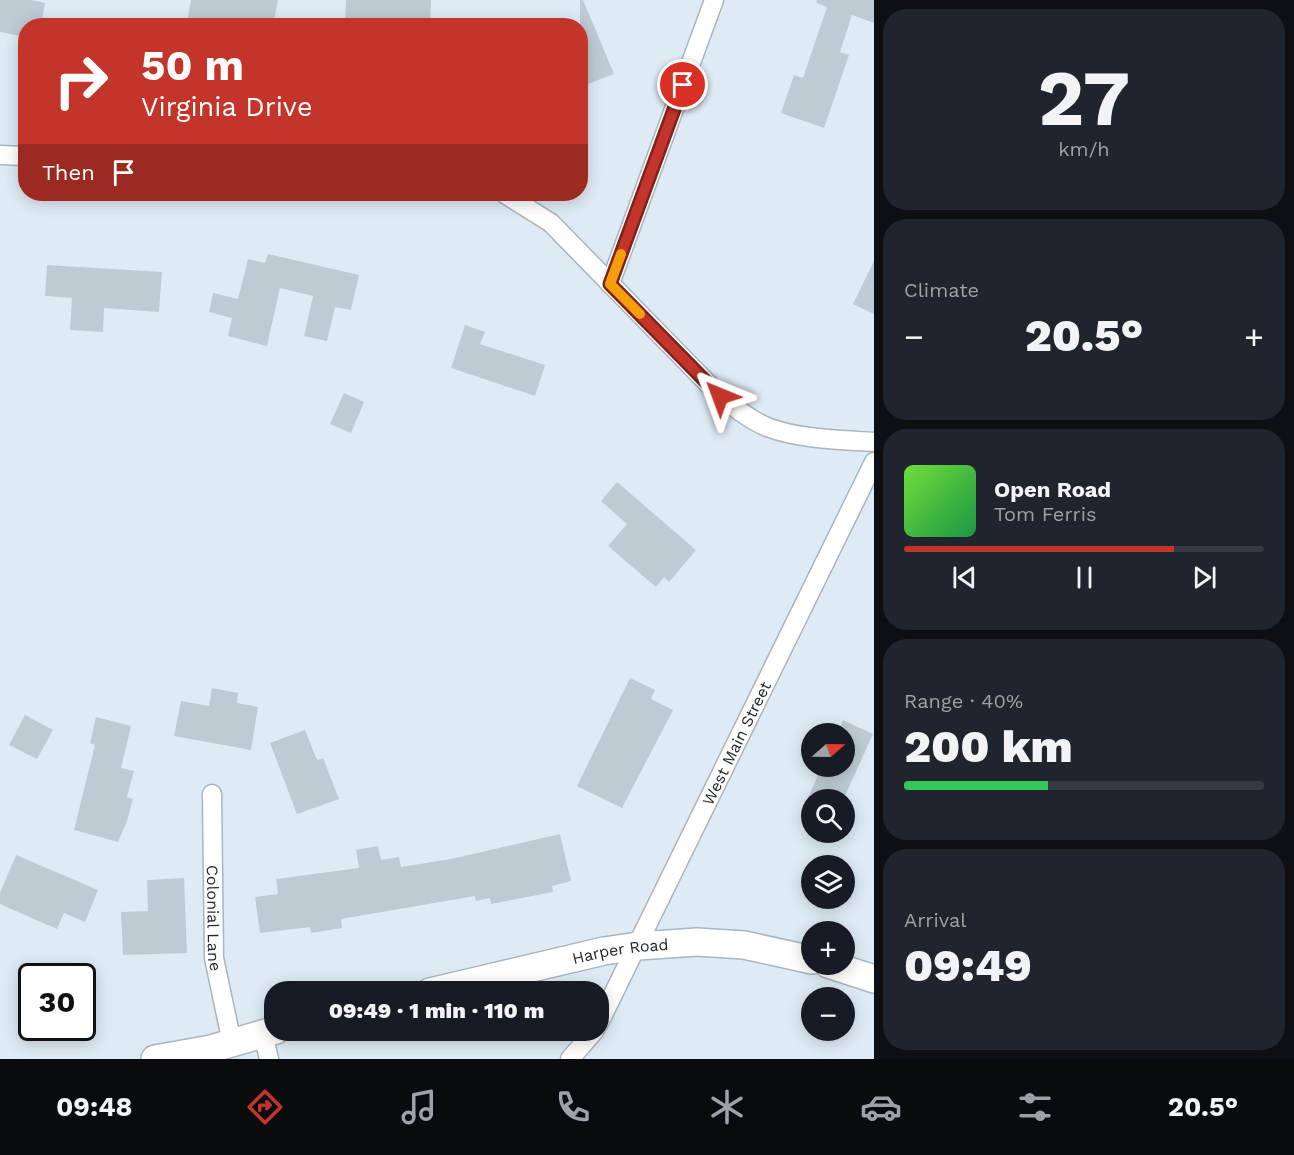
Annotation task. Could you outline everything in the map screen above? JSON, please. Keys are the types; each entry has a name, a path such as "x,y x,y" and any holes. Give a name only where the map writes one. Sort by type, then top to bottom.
{"main road":[{"name":"Harper Road","path":"477,981 604,951 638,946 697,942 744,945 801,958"},
{"path":"855,973 874,979"},
{"path":"155,1059 211,1049 232,1042 270,1041"}],"street":[{"path":"610,284 714,0"},
{"path":"0,155 18,156"},
{"path":"516,201 551,223 720,396 738,410 766,427 821,439 874,442"},
{"name":"West Main Street","path":"609,1003 874,462"},
{"name":"Colonial Lane","path":"212,794 214,958 232,1042"},
{"path":"570,1059 586,1041"}],"building":[{"path":"0,0 32,0 45,3 42,18 18,18 18,35 0,32"},
{"path":"191,0 278,0 275,18 188,18"},
{"path":"346,0 431,0 430,18 345,18"},
{"path":"580,0 583,0 614,74 588,84 588,18 580,18"},
{"path":"817,0 874,0 874,23 852,15 840,52 849,55 824,128 781,113 794,75 803,78 827,7 816,3"},
{"path":"268,254 359,275 351,310 335,307 327,341 304,336 313,296 280,288 267,346 228,336 232,318 209,312 213,293 238,299 248,259 265,263"},
{"path":"874,261 874,314 853,304"},
{"path":"47,265 162,272 159,312 104,308 103,332 70,330 72,298 45,296"},
{"path":"465,325 485,332 480,344 545,365 535,396 451,368"},
{"path":"344,393 364,402 351,433 330,424"},
{"path":"617,482 696,550 669,582 664,577 656,587 608,546 627,524 601,501"},
{"path":"630,678 655,690 651,699 673,710 622,808 577,786"},
{"path":"212,688 238,693 237,703 258,707 251,750 174,736 181,701 209,706"},
{"path":"25,715 53,730 37,759 9,745"},
{"path":"96,717 131,726 121,768 134,771 127,797 133,799 118,842 74,830 95,745 90,743"},
{"path":"855,726 873,734 855,774"},
{"path":"305,730 317,760 323,758 339,799 297,814 270,743"},
{"path":"817,777 853,777 848,789 812,789"},
{"path":"560,834 571,881 552,886 553,892 491,904 490,898 476,901 475,896 341,919 342,928 311,933 310,927 260,933 255,897 278,894 276,879 359,868 356,850 378,846 381,860 399,857 401,867 451,859"},
{"path":"16,855 98,890 85,922 64,913 57,929 0,904 0,893"},
{"path":"184,878 187,953 123,955 121,912 148,911 147,880"}],"slow traffic":[{"path":"621,254 610,284 640,314"}],"route":[{"path":"683,85 610,284 720,396"}]}
